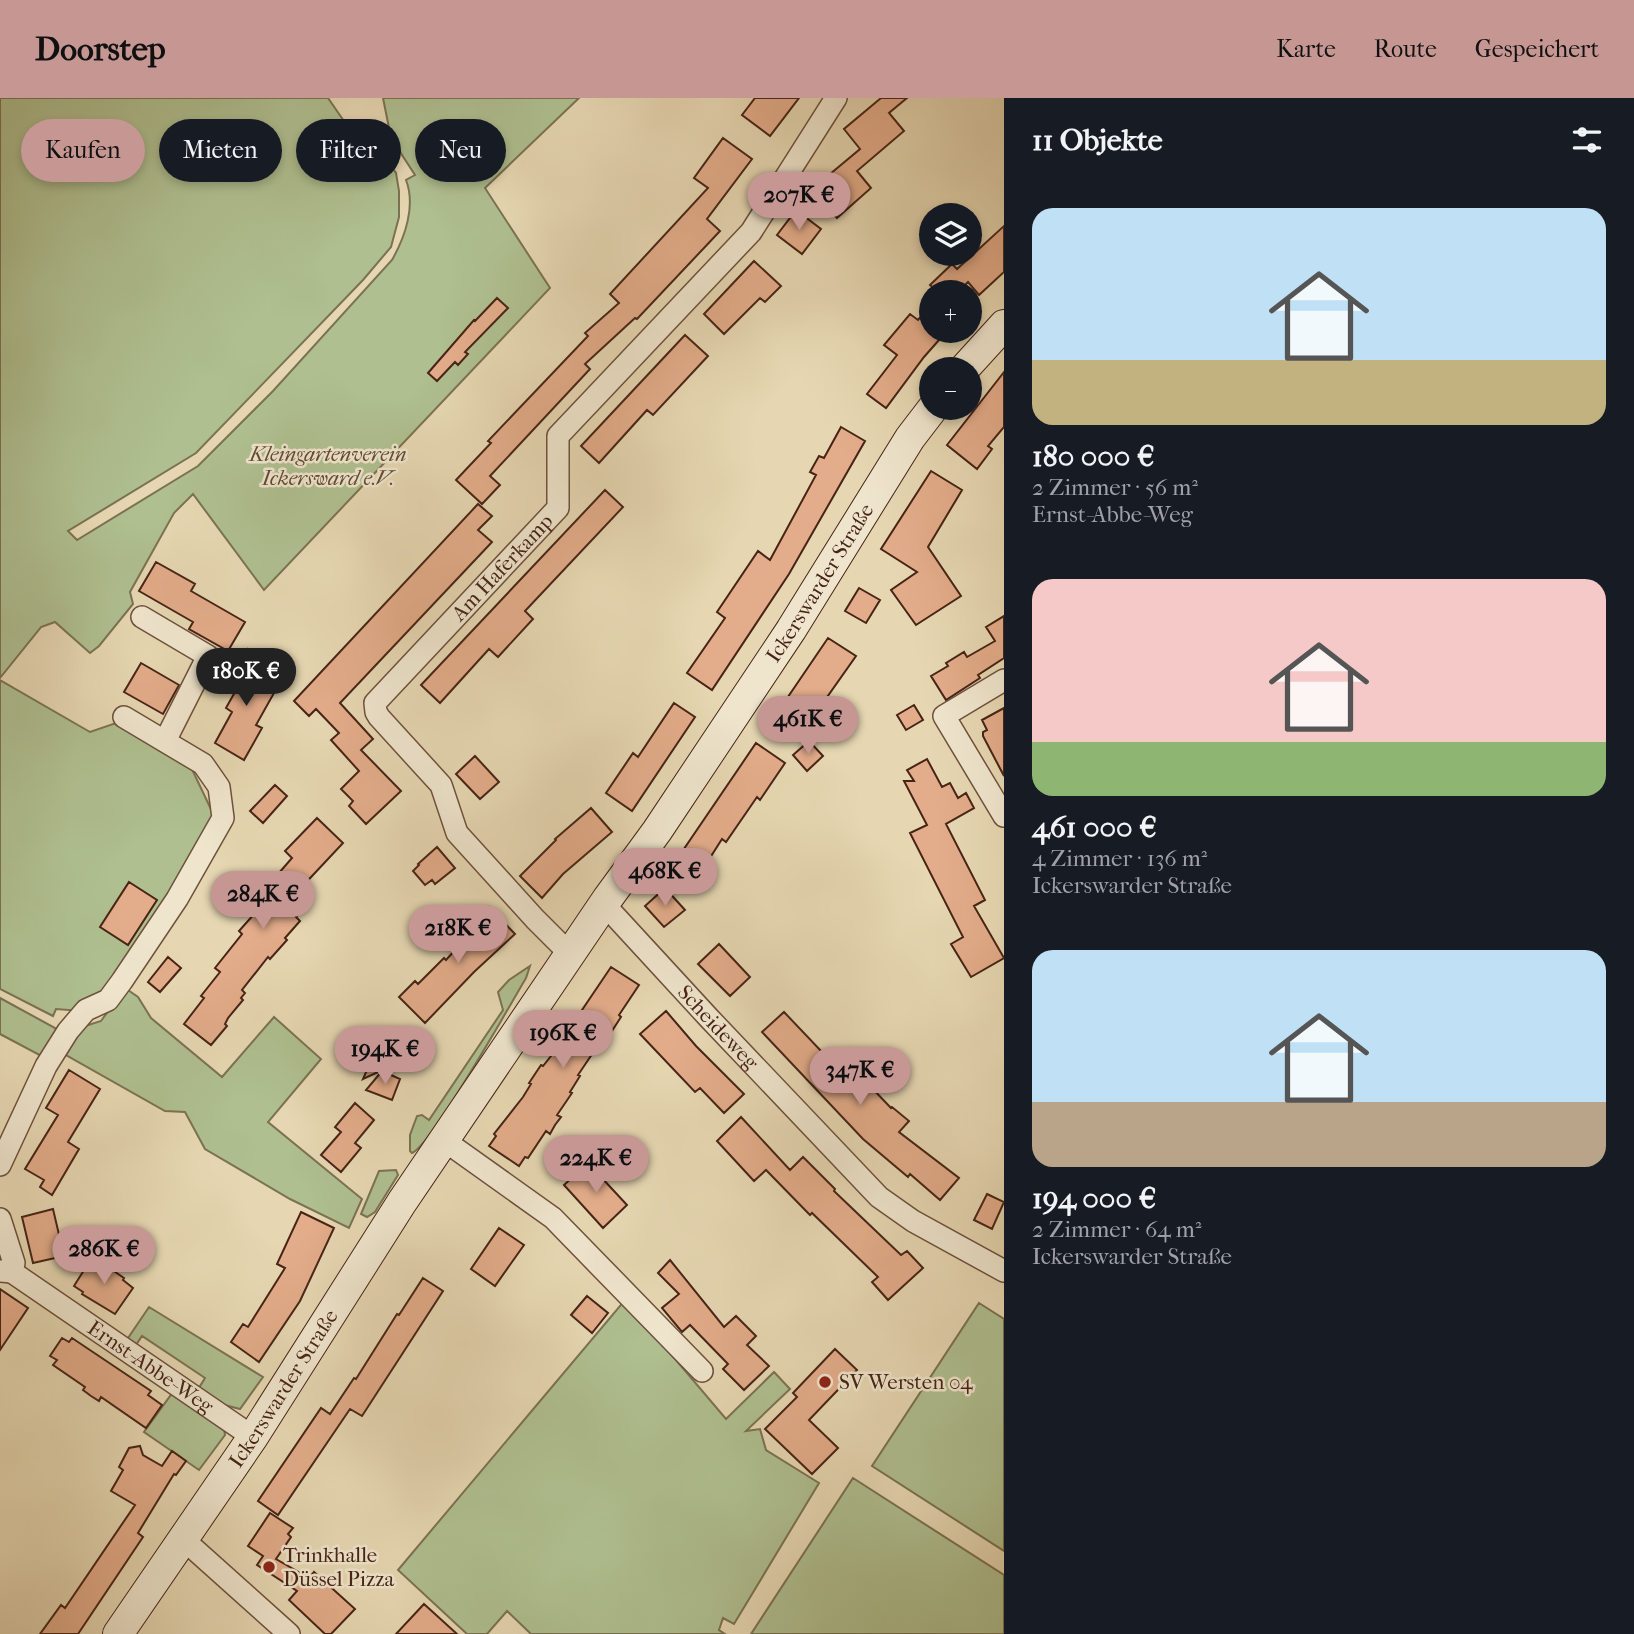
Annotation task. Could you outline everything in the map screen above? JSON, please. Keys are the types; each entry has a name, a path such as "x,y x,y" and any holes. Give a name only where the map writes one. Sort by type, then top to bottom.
{"main road":[{"path":"975,357 1004,325"},
{"name":"Ickerswarder Straße","path":"118,1634 253,1437 402,1202 784,641 924,420"}],"street":[{"name":"Am Haferkamp","path":"570,954 457,833 441,785 379,717 375,703 558,508 558,436 751,232 836,98"},
{"path":"142,617 208,656 165,741"},
{"path":"1004,680 944,716 1004,816"},
{"path":"0,1165 46,1066 68,1031 86,1010 107,1000 122,981 177,900 223,818 219,787 203,764 124,717"},
{"name":"Scheideweg","path":"604,904 879,1197 913,1221 1004,1271"},
{"path":"444,1141 553,1218 702,1371"},
{"name":"Ernst-Abbe-Weg","path":"0,1219 14,1263 6,1272 253,1437"},
{"path":"183,1539 289,1634"}],"green space":[{"name":"Kleingartenverein Ickersward e.V.","path":"0,98 328,98 343,119 296,119 296,182 398,182 399,217 391,247 363,280 196,453 68,531 77,540 198,466 273,391 392,260 408,221 410,200 406,180 415,175 415,182 491,182 485,188 550,288 264,590 193,494 174,513 130,592 133,604 99,646 90,653 55,622 41,627 0,678"},
{"path":"383,98 579,98 506,168 506,119 415,119 415,175 401,153 401,119 387,119"},
{"path":"0,680 90,732 116,723 190,765 218,824 105,998 82,1011 56,1009 53,1016 0,989"},
{"path":"530,966 526,978 452,1102 422,1145 412,1153 410,1135 417,1116 422,1115 429,1120 503,1010 498,992 509,980"},
{"path":"125,988 138,997 151,1018 222,1077 274,1017 321,1059 268,1122 362,1199 349,1228 290,1199 205,1149 185,1112 165,1111 66,1055 82,1027 101,1021"},
{"path":"0,998 55,1028 58,1034 45,1058 0,1034"},
{"path":"396,1170 398,1175 375,1212 367,1217 361,1214 379,1171"},
{"path":"625,1300 726,1419 774,1372 790,1389 746,1431 760,1429 766,1450 819,1483 734,1624 723,1618 719,1630 725,1634 531,1634 507,1611 487,1634 467,1634 398,1570"},
{"path":"979,1303 1004,1319 1004,1551 872,1466"},
{"path":"149,1307 263,1377 240,1409 217,1403 197,1391 205,1378 142,1336 134,1348 124,1344"},
{"path":"173,1392 224,1428 225,1435 199,1470 144,1432"},
{"path":"853,1478 1004,1575 1004,1634 751,1634"}],"building":[{"path":"755,98 799,98 770,136 742,115"},
{"path":"881,98 907,98 889,113 904,131 857,171 871,188 837,218 812,189 860,149 844,129"},
{"path":"723,138 752,159 707,219 720,231 637,319 585,364 590,369 490,476 500,485 482,504 456,480 491,443 488,441 588,336 585,333 619,303 610,294 708,188 694,178"},
{"path":"796,210 821,229 802,254 777,235"},
{"path":"1004,226 1004,272 982,292 982,280 935,280 950,266 957,269 960,266 982,266 982,246"},
{"path":"754,261 781,286 765,302 760,298 724,334 704,314"},
{"path":"497,298 508,308 465,352 468,354 458,365 455,362 437,381 428,373"},
{"path":"910,314 918,320 919,343 936,343 924,357 919,357 919,364 886,408 867,394 897,355 884,345"},
{"path":"685,335 708,356 653,415 647,410 599,463 581,446"},
{"path":"1004,372 1004,427 988,446 992,449 977,469 947,445 967,420 982,420 982,400"},
{"path":"841,427 865,441 789,574 712,690 687,673 725,618 717,612 758,551 770,560 816,475 810,472 819,456 824,458"},
{"path":"931,471 962,490 928,547 961,596 916,625 891,590 917,572 881,549"},
{"path":"605,490 623,507 525,611 533,619 498,657 489,649 440,703 421,685"},
{"path":"478,504 492,516 478,530 492,542 340,703 373,739 361,750 401,791 366,824 349,806 353,801 341,789 359,771 331,740 339,733 316,709 309,716 294,701"},
{"path":"156,562 195,584 191,591 245,622 228,651 189,629 193,622 139,591"},
{"path":"859,588 880,600 866,623 845,611"},
{"path":"1004,616 1004,658 978,675 980,678 946,700 931,676 964,652 967,657 995,641 986,627"},
{"path":"828,638 856,656 801,734 775,716"},
{"path":"248,649 272,663 259,685 274,693 256,725 262,728 244,760 215,743 232,712 226,708 248,669 239,665"},
{"path":"141,663 179,685 163,714 124,692"},
{"path":"674,703 695,717 632,811 606,793 633,753 638,757"},
{"path":"914,705 923,720 906,730 897,715"},
{"path":"1004,708 1004,776 983,736 983,732 987,730 982,720"},
{"path":"809,741 823,756 807,771 793,755"},
{"path":"756,743 785,763 760,800 757,797 726,842 722,839 694,883 671,868"},
{"path":"475,756 499,782 480,799 456,774"},
{"path":"927,759 942,787 950,783 958,798 966,793 974,808 946,824 985,900 974,906 1004,958 971,977 951,944 963,937 910,833 927,825 904,781 914,781 907,770"},
{"path":"275,785 287,796 263,823 250,811"},
{"path":"591,808 612,832 563,874 542,898 520,876 555,839"},
{"path":"317,818 343,843 298,891 310,901 296,917 300,921 285,938 287,940 270,959 268,957 242,990 245,993 241,998 243,1000 211,1045 184,1024 220,972 215,968 242,934 239,931 256,912 253,910 268,892 265,889 292,858 285,851"},
{"path":"437,847 455,868 435,884 432,880 425,885 413,871"},
{"path":"129,882 157,900 128,945 100,927"},
{"path":"665,888 685,910 664,927 645,906"},
{"path":"489,907 515,934 425,1023 399,997 415,981 418,984 444,958 446,960 466,938 461,933"},
{"path":"719,944 750,977 730,996 698,964"},
{"path":"168,957 181,968 160,992 148,982"},
{"path":"611,967 639,985 610,1034 607,1032 578,1075 580,1076 570,1092 572,1093 557,1115 561,1117 550,1134 546,1131 528,1158 525,1157 519,1166 489,1146 496,1136 494,1134 523,1097 541,1065 551,1056"},
{"path":"666,1011 696,1046 744,1094 724,1113 700,1088 695,1092 640,1034"},
{"path":"784,1012 841,1072 849,1064 891,1108 909,1121 899,1132 959,1178 940,1200 863,1139 762,1032"},
{"path":"385,1029 416,1042 412,1050 415,1055 363,1079"},
{"path":"69,1070 100,1089 68,1142 79,1149 52,1195 40,1187 44,1180 25,1169 58,1115 46,1108"},
{"path":"382,1071 400,1079 392,1100 366,1090"},
{"path":"355,1103 374,1120 355,1143 361,1148 341,1172 321,1155 341,1132 335,1127"},
{"path":"741,1117 790,1170 803,1157 834,1191 901,1255 907,1251 923,1268 888,1300 872,1282 878,1277 812,1213 810,1215 766,1170 754,1181 717,1141"},
{"path":"588,1163 627,1205 603,1228 564,1185"},
{"path":"987,1194 1004,1202 992,1229 974,1220"},
{"path":"53,1209 64,1256 33,1263 22,1217"},
{"path":"301,1212 334,1228 300,1301 259,1362 231,1342 243,1324 248,1327 285,1268 277,1264"},
{"path":"499,1228 524,1245 495,1286 471,1269"},
{"path":"91,1259 124,1278 133,1288 115,1314 74,1286"},
{"path":"670,1260 724,1327 736,1316 756,1336 747,1345 769,1366 744,1390 723,1369 728,1364 690,1325 682,1332 662,1308 679,1294 658,1273"},
{"path":"423,1278 443,1291 362,1416 350,1409 278,1515 258,1501 321,1408 330,1414 354,1378 356,1379"},
{"path":"0,1289 28,1308 0,1350"},
{"path":"587,1296 608,1313 592,1333 571,1315"},
{"path":"62,1338 69,1342 72,1338 151,1391 148,1395 162,1405 146,1428 101,1397 99,1401 91,1396 83,1390 85,1387 53,1365 57,1360 50,1356"},
{"path":"835,1349 857,1370 809,1420 838,1448 812,1474 765,1429 797,1397 793,1393"},
{"path":"140,1446 143,1455 162,1466 172,1451 186,1461 176,1475 174,1474 138,1533 143,1537 78,1634 40,1634 61,1605 65,1608 135,1505 111,1491 123,1470 119,1467 129,1448"},
{"path":"270,1513 293,1528 288,1534 291,1537 276,1559 309,1578 314,1572 355,1609 331,1634 325,1634 289,1600 297,1591 257,1565 263,1556 248,1546"},
{"path":"424,1604 457,1634 396,1634"}],"place":[{"name":"SV Wersten 04","path":"825,1382"},
{"name":"Trinkhalle Düssel Pizza","path":"269,1567"}]}
